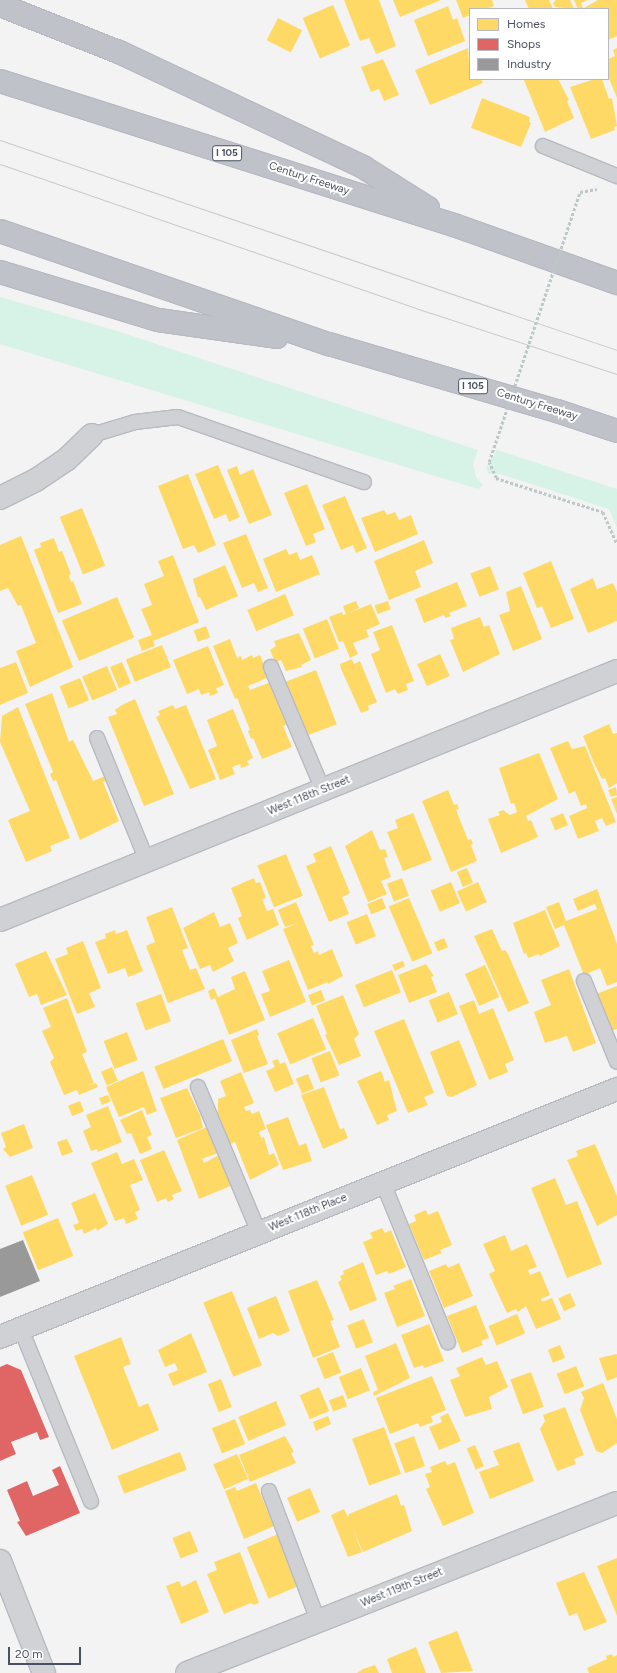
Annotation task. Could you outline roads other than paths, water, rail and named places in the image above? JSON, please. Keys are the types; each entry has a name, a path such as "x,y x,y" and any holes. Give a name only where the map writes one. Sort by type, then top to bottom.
{"highway":[{"path":"0,5 119,52 363,166 454,225"},
{"name":"Century Freeway","path":"0,81 454,225 617,283"},
{"name":"Century Freeway","path":"0,231 329,344 557,411 617,431"},
{"path":"0,272 158,320 329,344"}],"main road":[{"path":"0,1561 44,1673"}],"street":[{"path":"0,498 36,480 66,460 92,435"},
{"name":"West 118th Street","path":"0,920 617,671"},
{"name":"West 118th Place","path":"0,1338 617,1089"},
{"name":"West 119th Street","path":"187,1673 617,1502"}],"lane":[{"path":"543,146 617,176"},
{"path":"92,435 135,422 178,417 364,482"},
{"path":"271,667 323,790"},
{"path":"97,738 147,860"},
{"path":"584,981 617,1062"},
{"path":"198,1087 259,1233"},
{"path":"383,1183 448,1342"},
{"path":"21,1329 91,1501"},
{"path":"269,1491 318,1621"}],"tram line":[{"path":"0,140 617,350"},
{"path":"0,164 431,313 617,374"}]}
